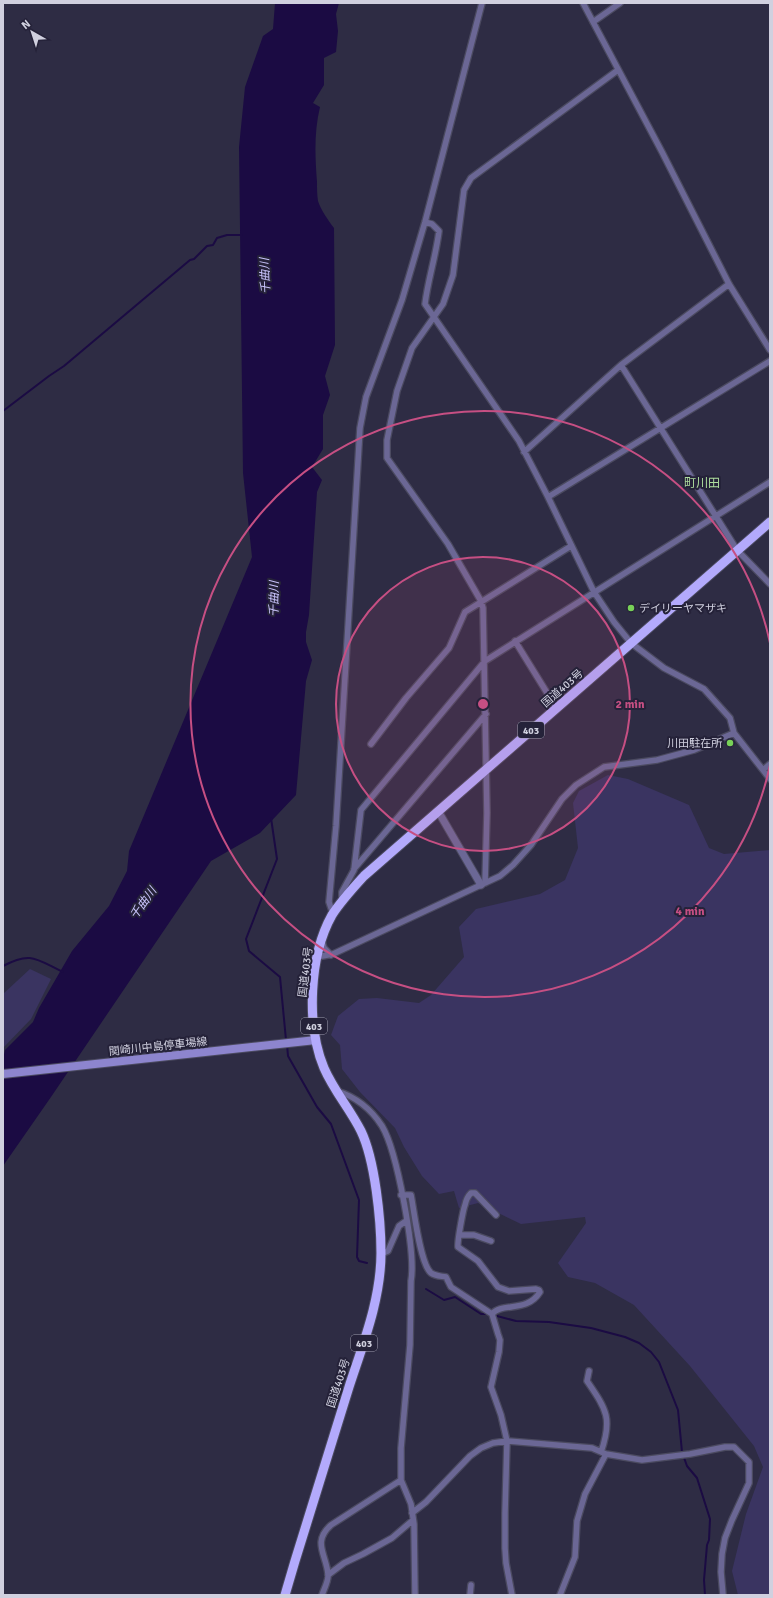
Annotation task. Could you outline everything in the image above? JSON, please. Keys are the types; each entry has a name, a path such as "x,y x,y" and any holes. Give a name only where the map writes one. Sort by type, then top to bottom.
{"highway":[{"name":"国道403号","path":"286,1595 376,1302 381,1254 378,1208 370,1156 361,1131 335,1090 311,1040 313,995 317,957 322,939 333,914 342,900 364,876 770,522"}],"main road":[{"name":"関崎川中島停車場線","path":"3,1074 311,1040"}],"street":[{"path":"333,914 329,902 336,826 360,428 366,397 402,300 425,222 482,3"},
{"path":"583,3 662,152 729,284 770,350"},
{"path":"593,22 620,3"},
{"path":"483,884 487,813 487,769 483,608 481,601 448,544 387,458 387,440 397,391 412,348 443,304 453,275 464,190 471,178 618,70"},
{"path":"425,222 432,224 439,232 437,250 426,292 425,304 499,412 524,452 548,497 594,592 631,643 664,668 704,690 730,718 734,733 770,779"},
{"path":"524,452 621,365 729,284"},
{"path":"548,497 770,361"},
{"path":"621,365 660,429 738,550 770,584"},
{"path":"354,870 361,810 485,661 770,482"},
{"path":"371,744 406,698 449,648 465,612 572,546"},
{"path":"515,641 557,709"},
{"path":"342,900 342,892 354,870 486,714"},
{"path":"317,957 331,955 500,876 513,865 531,845 562,799 576,785 604,767 657,760 687,752 734,733"},
{"path":"763,770 770,764"},
{"path":"438,811 483,884"},
{"path":"322,939 324,948 331,955"},
{"path":"335,1090 348,1095 365,1106 382,1127 394,1156 411,1252 413,1272 411,1281 410,1345 401,1480 411,1504 413,1520 415,1595"},
{"path":"492,1314 500,1310 530,1303 538,1295 539,1290 530,1289 509,1291 498,1287 478,1261 458,1247 457,1244 460,1235 464,1205 471,1193 474,1193 496,1215"},
{"path":"401,1195 411,1195 420,1250 429,1272 446,1277 451,1287 492,1314 500,1340 499,1352 491,1387 501,1415 507,1441 505,1513 506,1563 512,1595"},
{"path":"381,1254 388,1251 399,1226 406,1221"},
{"path":"460,1235 474,1235 491,1241"},
{"path":"560,1595 575,1557 577,1521 585,1494 603,1453 607,1434 607,1417 602,1403 587,1381 590,1371"},
{"path":"412,1513 426,1502 470,1456 487,1446 507,1441 592,1448 603,1453 642,1460 690,1454 725,1447 734,1447 745,1456 749,1462 750,1484 732,1520 725,1538 721,1572 723,1595"},
{"path":"322,1595 328,1575 320,1542 324,1531 401,1480"},
{"path":"328,1575 344,1563 392,1538 413,1520"},
{"path":"470,1595 471,1585"}],"shaded area":[{"path":"608,775 628,779 689,805 709,848 724,854 770,850 770,1595 738,1595 732,1571 746,1514 763,1467 754,1446 690,1366 634,1305 595,1283 568,1277 558,1263 586,1223 585,1217 521,1224 478,1203 459,1208 454,1191 439,1194 422,1176 404,1147 395,1128 360,1092 342,1069 340,1045 331,1035 338,1016 359,999 377,998 419,1003 431,995 464,957 459,927 476,909 540,894 565,880 578,848 573,803 579,791"},
{"path":"30,969 51,979 31,1019 3,1048 3,994"}],"water":[{"name":"千曲川","path":"275,3 339,3 336,14 338,31 336,52 324,58 324,85 313,103 320,107 316,144 318,201 334,228 335,345 325,376 330,395 323,415 323,449 312,467 322,480 317,492 309,615 306,632 306,642 312,660 306,681 296,795 260,833 211,861 3,1166 3,1059 5,1050 33,1022 39,1008 72,951 109,906 127,871 129,851 252,557 243,473 239,147 245,87 263,36 273,29"}],"waterway":[{"path":"3,411 64,366 190,260 194,259 207,246 213,245 217,238 227,235 242,235"},
{"path":"271,818 277,859 246,939 249,951 280,977 286,1040"},
{"path":"3,966 20,959 33,958 63,972"},
{"path":"287,1045 288,1056 317,1107 331,1124 359,1200 357,1257 359,1261 367,1263"},
{"path":"426,1289 444,1300 455,1297 481,1314 487,1314"},
{"path":"497,1316 516,1321 549,1322 591,1328 625,1337 639,1343 651,1352 659,1362 678,1410 682,1452 687,1466 697,1478 710,1519 704,1580 705,1595"}],"place":[{"name":"デイリーヤマザキ","path":"631,608"},
{"name":"川田駐在所","path":"730,743"}],"district":[{"name":"町川田","path":"702,483"}]}
